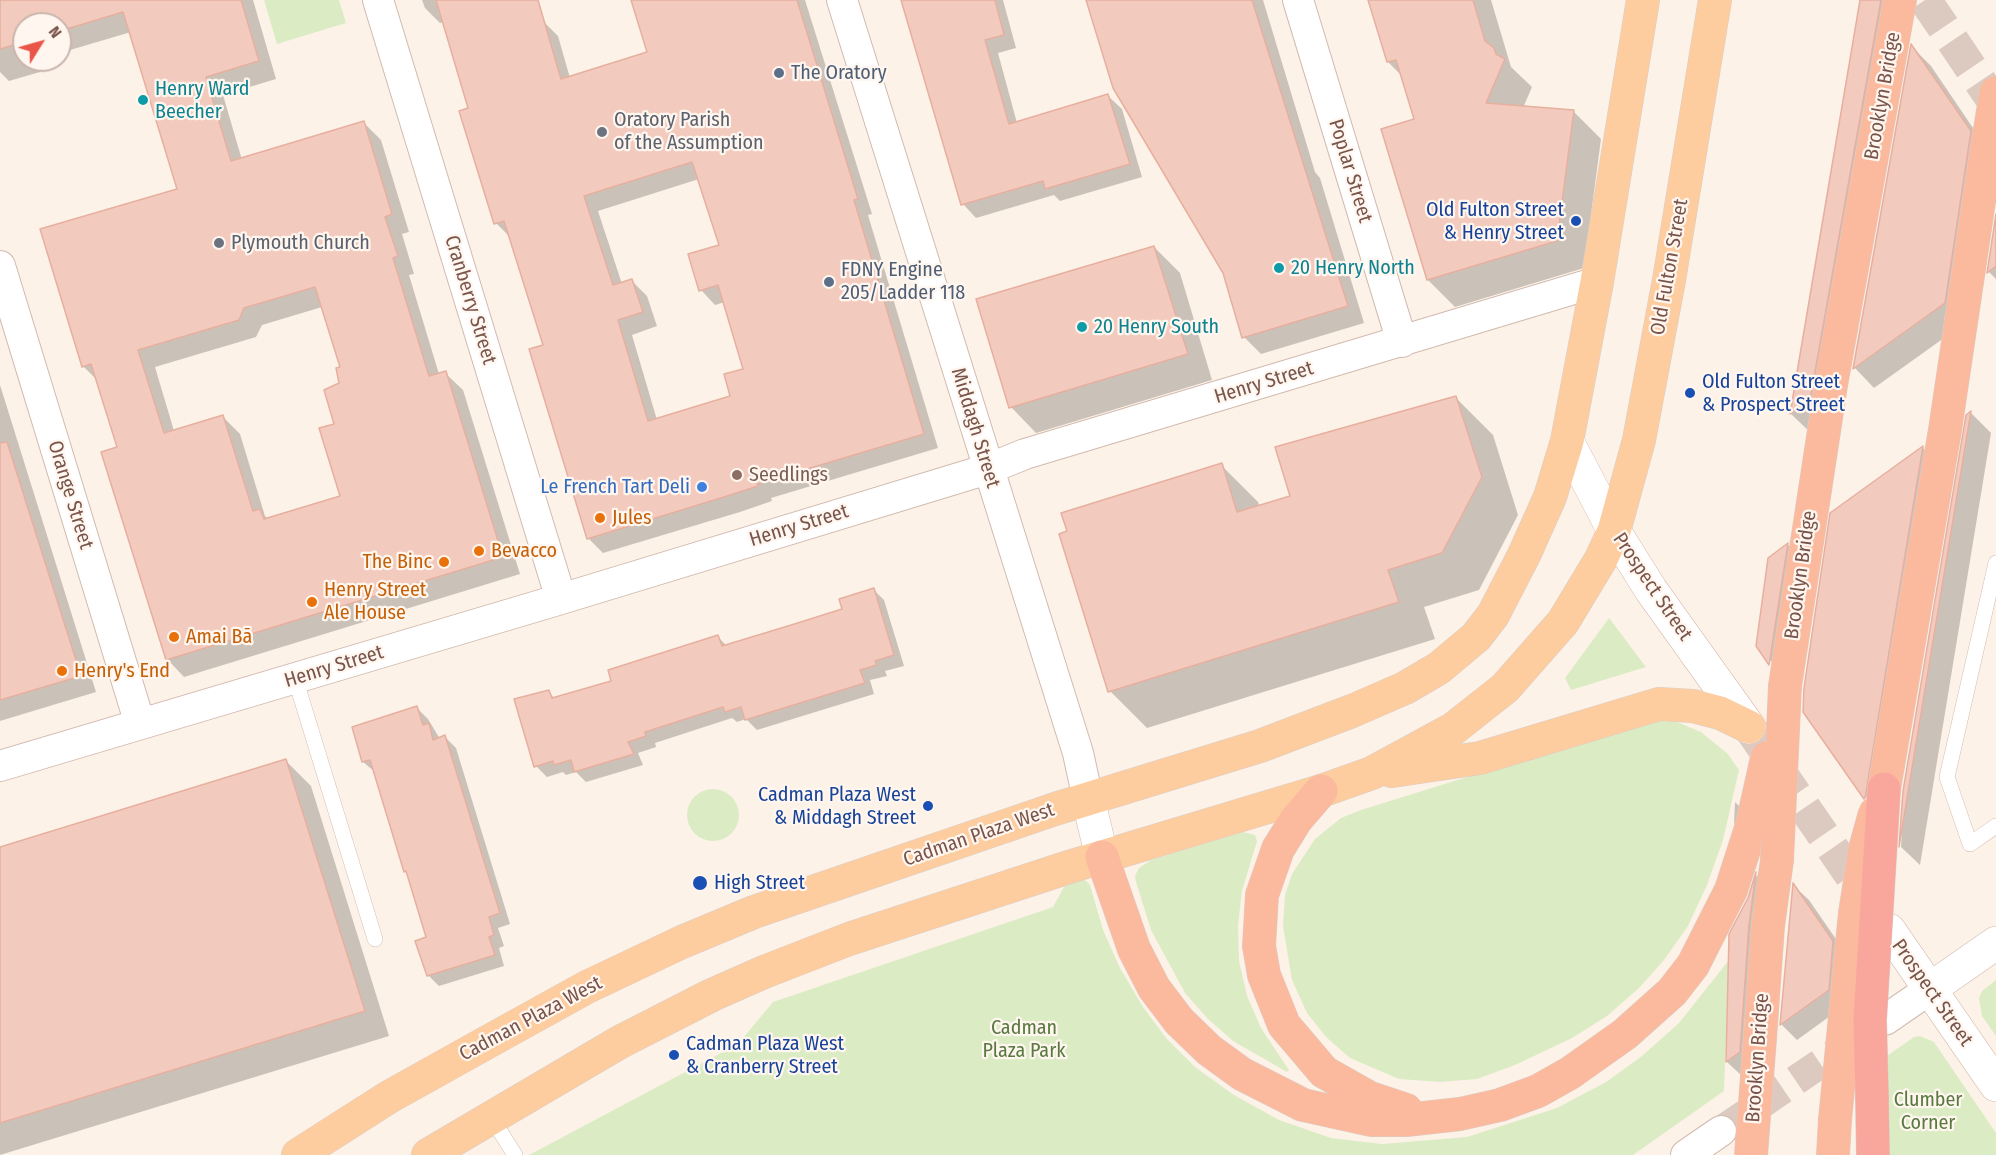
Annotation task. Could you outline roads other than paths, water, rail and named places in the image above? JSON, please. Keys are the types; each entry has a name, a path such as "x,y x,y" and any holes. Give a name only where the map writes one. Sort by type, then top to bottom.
{"highway":[{"name":"Brooklyn Bridge","path":"1751,1155 1767,938 1777,860 1785,686 1831,385 1900,0"},
{"path":"1873,1155 1869,1020 1884,789 1945,430 1996,93"},
{"path":"1102,857 1129,939 1154,988 1179,1021 1209,1050 1242,1074 1304,1105 1371,1120 1440,1118 1500,1105 1538,1090 1570,1073 1625,1034 1672,992 1693,965 1718,921 1731,890 1752,825 1785,686"},
{"path":"1833,1155 1847,980 1864,849 1884,789"},
{"path":"1321,791 1296,820 1278,849 1262,895 1259,946 1272,999 1284,1025 1324,1072 1370,1098 1440,1118"}],"main road":[{"path":"1568,441 1597,282 1643,0"},
{"name":"Old Fulton Street","path":"1614,531 1641,429 1669,280 1715,0"},
{"name":"Prospect Street","path":"1372,772 1432,767 1480,758 1659,704 1693,705 1720,713 1749,727 1652,590 1614,531 1568,441"},
{"name":"Cadman Plaza West","path":"298,1155 389,1097 484,1044 587,987 682,942 754,912 1088,799 1260,746 1405,688 1438,668 1476,637 1493,615 1550,497 1568,441"},
{"path":"428,1155 620,1042 712,995 764,972 849,939 1102,857 1321,791 1372,772 1414,752 1453,729 1505,688 1563,622 1602,559 1614,531"},
{"name":"Middagh Street","path":"1088,799 1102,857"},
{"name":"Prospect Street","path":"1889,930 1996,1085"},
{"path":"1930,989 1996,943"}],"street":[{"name":"Cranberry Street","path":"378,0 561,599"},
{"name":"Middagh Street","path":"842,0 1078,753 1088,799"},
{"name":"Poplar Street","path":"1298,0 1402,342"},
{"name":"Orange Street","path":"0,266 140,724"},
{"name":"Henry Street","path":"0,766 561,599 988,469 1025,454 1597,282"},
{"path":"1885,1020 1930,989"},
{"path":"1686,1155 1721,1131"}],"lane":[{"path":"1996,563 1947,777 1970,844 1996,826"},
{"path":"295,678 375,939"},
{"path":"491,1117 515,1155"}],"tunnel":[{"path":"1925,0 1996,105"},
{"path":"1749,727 1870,903"},
{"path":"1721,1131 1858,1038"}],"place":[{"name":"The Oratory","path":"779,73"},
{"name":"Henry Ward Beecher","path":"143,100"},
{"name":"Oratory Parish of the Assumption","path":"602,132"},
{"name":"Old Fulton Street & Henry Street","path":"1576,221"},
{"name":"Plymouth Church","path":"219,243"},
{"name":"20 Henry North","path":"1279,268"},
{"name":"FDNY Engine 205/Ladder 118","path":"829,282"},
{"name":"20 Henry South","path":"1082,327"},
{"name":"Old Fulton Street & Prospect Street","path":"1690,393"},
{"name":"Seedlings","path":"737,475"},
{"name":"Le French Tart Deli","path":"702,487"},
{"name":"Jules","path":"600,518"},
{"name":"Bevacco","path":"479,551"},
{"name":"The Binc","path":"444,562"},
{"name":"Henry Street Ale House","path":"312,602"},
{"name":"Amai Bā","path":"174,637"},
{"name":"Henry's End","path":"62,671"},
{"name":"Cadman Plaza West & Middagh Street","path":"928,806"},
{"name":"High Street","path":"700,883"},
{"name":"Cadman Plaza West & Cranberry Street","path":"674,1055"}],"park label":[{"name":"Cadman Plaza Park","path":"1024,1040"},
{"name":"Clumber Corner","path":"1928,1112"}]}
